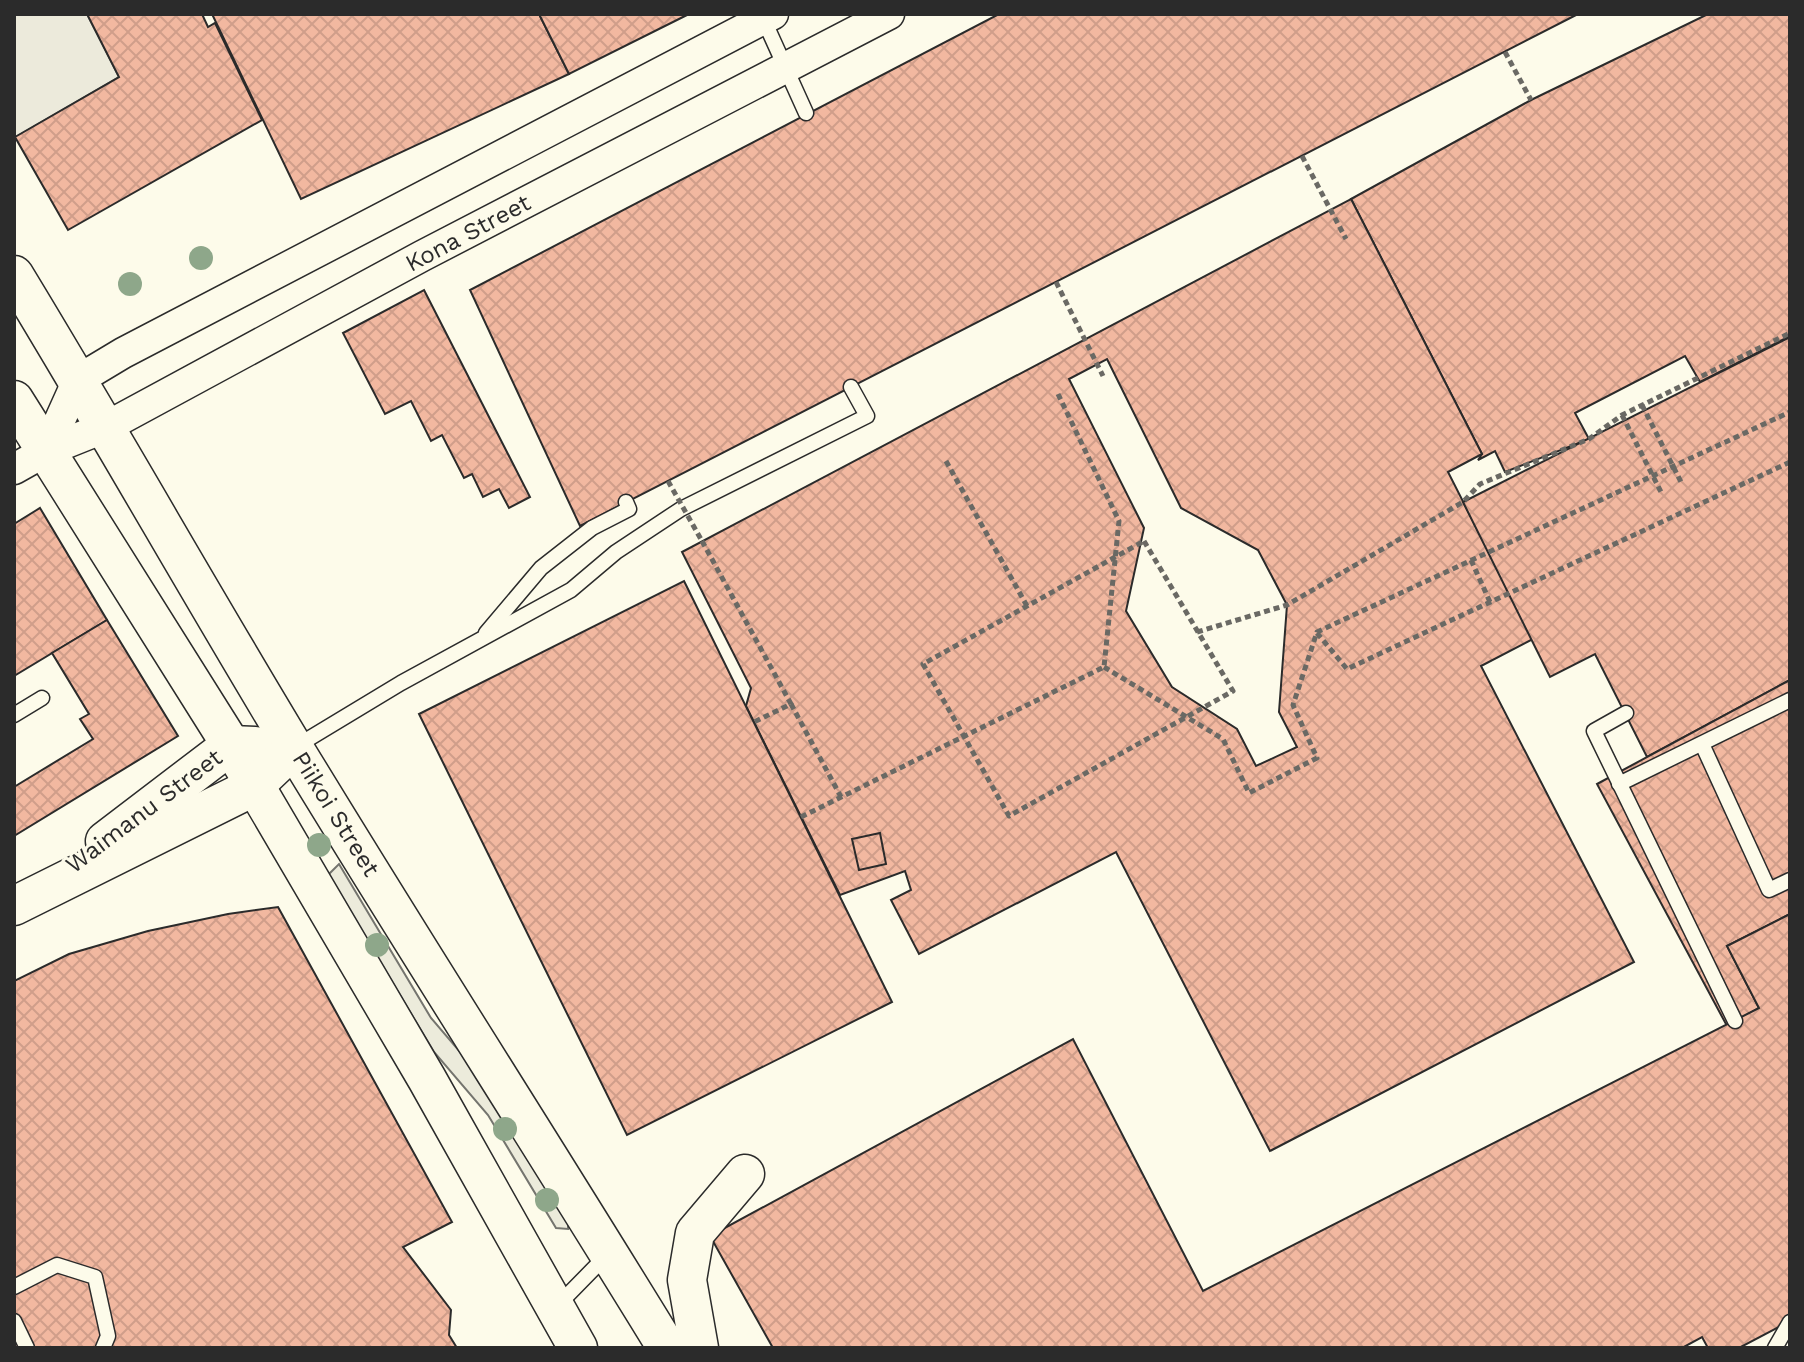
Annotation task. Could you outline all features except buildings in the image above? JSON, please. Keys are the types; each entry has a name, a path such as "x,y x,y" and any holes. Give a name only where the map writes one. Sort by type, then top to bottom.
{"street":[{"name":"Kona Street","path":"30,460 106,427 422,256 889,14"},
{"path":"30,460 78,380 137,346 765,16"},
{"name":"Piikoi Street","path":"14,275 294,748 667,1348"},
{"path":"14,400 30,460 177,655 427,1079 578,1348"},
{"name":"Waimanu Street","path":"23,901 231,745 294,748"},
{"name":"Waimanu Street","path":"23,901 253,787 294,748"},
{"path":"699,1348 687,1280 695,1233 745,1174"}],"lane":[{"path":"765,16 806,113"},
{"path":"294,748 571,590 616,552 681,509 867,416 851,387"},
{"path":"481,639 541,568 592,528 629,509 626,502"},
{"path":"14,715 42,698"},
{"path":"1619,784 1790,700"},
{"path":"1626,713 1594,731 1735,1021"},
{"path":"1702,744 1769,890 1790,880"},
{"path":"556,1307 610,1252"},
{"path":"14,1287 57,1265 95,1277 108,1336 103,1348"},
{"path":"14,1321 27,1348"},
{"path":"1775,1348 1790,1322"}],"path":[{"path":"1505,52 1531,100"},
{"path":"1302,156 1346,239"},
{"path":"1056,282 1103,376"},
{"path":"1197,632 1287,605 1463,502 1480,484 1589,439 1622,415 1790,333"},
{"path":"1058,394 1119,521 1104,667"},
{"path":"1642,405 1682,484"},
{"path":"1104,667 1223,739 1249,793 1317,758 1293,705 1317,632 1790,412"},
{"path":"1622,415 1662,494"},
{"path":"946,461 1027,606"},
{"path":"1317,632 1347,669 1790,462"},
{"path":"668,481 841,797"},
{"path":"1144,541 1233,691 1009,816 923,664 1027,606 1144,541"},
{"path":"1471,560 1490,602"},
{"path":"964,736 801,817 1104,667"},
{"path":"754,722 791,704"}],"shaded area":[{"path":"14,14 87,14 119,77 14,138"},
{"path":"339,864 431,1018 461,1053 568,1221 568,1229 556,1228 488,1115 434,1052 328,875"}]}
